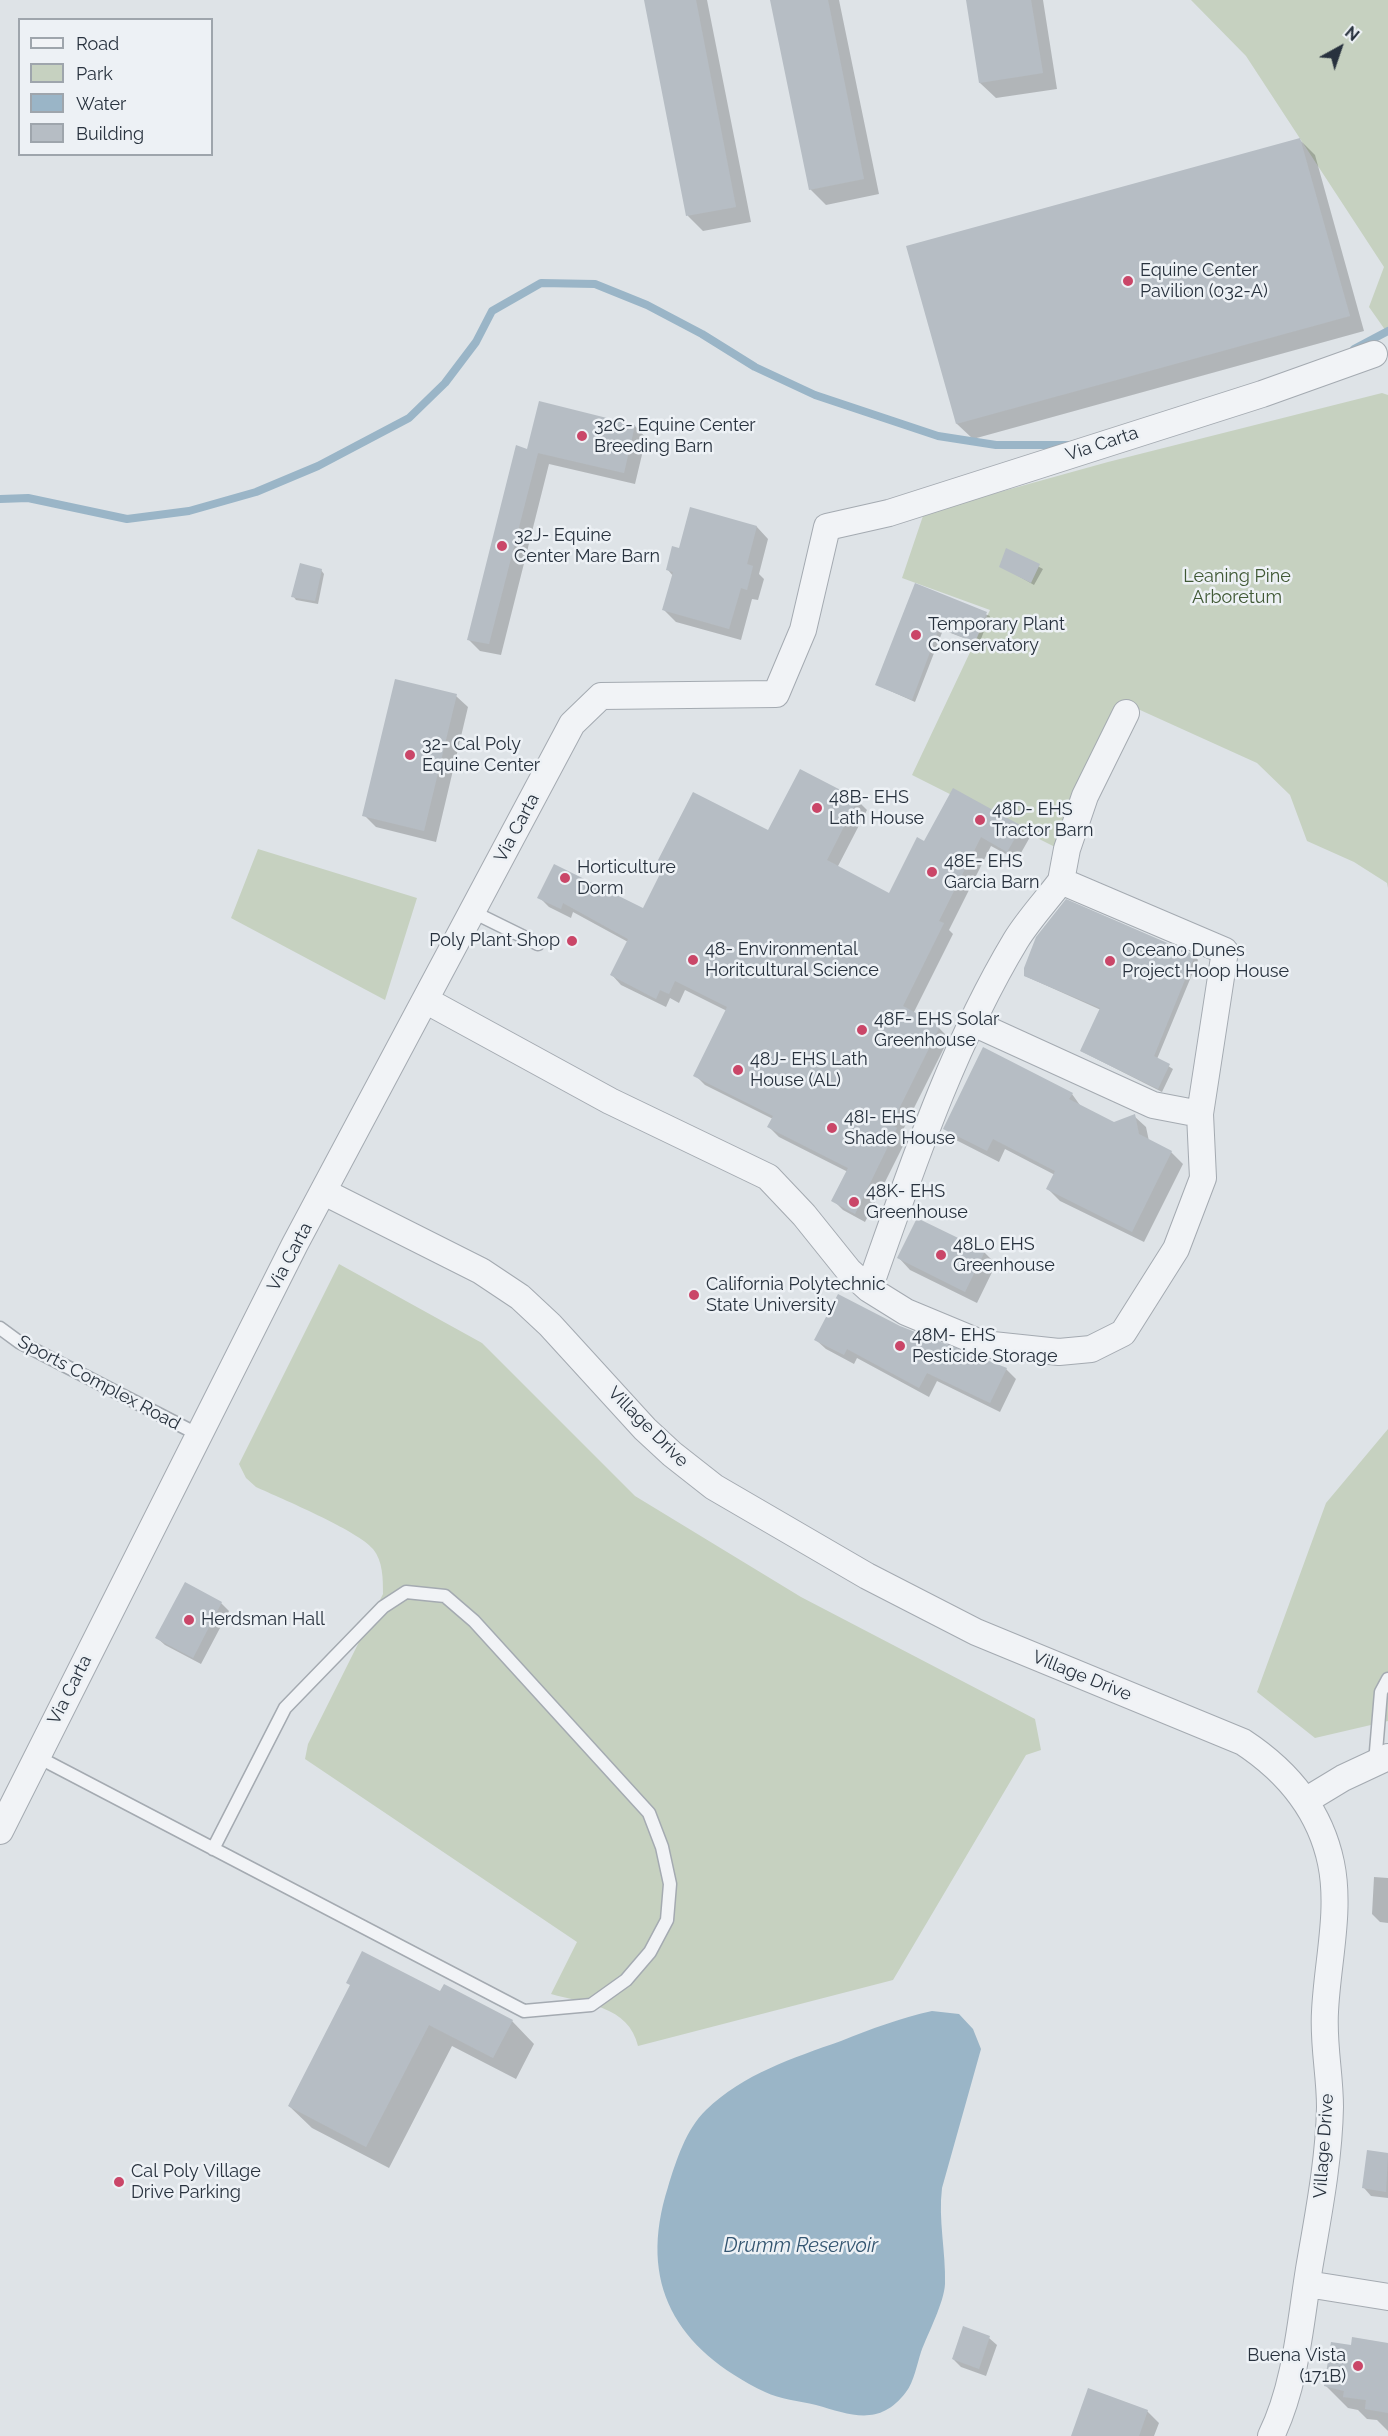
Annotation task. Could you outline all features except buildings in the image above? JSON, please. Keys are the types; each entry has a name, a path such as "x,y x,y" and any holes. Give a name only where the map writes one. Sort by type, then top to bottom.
{"street":[{"name":"Via Carta","path":"0,1831 296,1244 572,724 601,696 776,694 803,630 827,526 889,513 1262,394 1374,354"},
{"path":"869,1289 916,1155 971,1022 1017,938 1060,881 1067,849 1085,796 1126,712"},
{"path":"427,1001 610,1101 768,1177 804,1215 849,1271 869,1289 906,1312 983,1344 1059,1352 1091,1349 1123,1333 1176,1249 1203,1178 1200,1114 1225,951 1060,881"},
{"path":"971,1022 1153,1105 1200,1114"},
{"name":"Village Drive","path":"324,1192 481,1271 520,1297 550,1325 645,1429 714,1487 867,1576 976,1632 1243,1742 1267,1758 1289,1780 1305,1801 1326,1844 1331,1864 1334,1900 1324,2029 1330,2107 1327,2148 1293,2368 1279,2420 1271,2436"},
{"path":"1305,1801 1381,1760"},
{"path":"1307,2284 1388,2297"}],"lane":[{"path":"473,912 538,944"},
{"name":"Sports Complex Road","path":"0,1328 19,1342 200,1435"},
{"path":"36,1756 213,1850 524,2011 591,2004 609,1993 626,1980 650,1952 667,1920 670,1884 662,1847 649,1813 474,1621 445,1596 406,1592 383,1607 285,1708 213,1850"},
{"path":"1381,1760 1381,1692 1388,1679"}],"green space":[{"path":"1191,0 1388,0 1388,334 1369,307 1384,267 1246,56"},
{"name":"Leaning Pine Arboretum","path":"1382,393 1388,395 1388,888 1387,883 1354,862 1307,841 1290,795 1257,763 1129,705 1059,849 912,775 990,610 902,578 924,513 1108,462"},
{"path":"258,849 417,898 385,1000 231,918"},
{"path":"339,1264 482,1343 635,1496 801,1597 1035,1719 1041,1750 1026,1755 893,1980 638,2046 633,2033 615,2014 604,2008 551,1994 577,1942 305,1759 308,1744 383,1594 381,1565 373,1549 364,1541 318,1515 256,1487 246,1478 239,1464"},
{"path":"1388,1429 1388,1721 1315,1738 1257,1692 1326,1503"}],"water":[{"name":"Drumm Reservoir","path":"932,2011 959,2014 973,2029 981,2049 942,2188 944,2292 911,2383 896,2403 886,2410 864,2415 853,2415 765,2392 734,2375 708,2355 687,2334 672,2310 662,2283 658,2254 660,2222 668,2187 682,2146 693,2126 706,2110 720,2097 752,2077 769,2068 875,2028"}],"waterway":[{"path":"0,499 28,498 127,519 189,511 256,492 318,466 409,418 445,383 476,342 492,311 541,283 595,284 647,305 702,334 755,367 815,395 938,436 996,445 1070,445"},
{"path":"1354,349 1388,331"}],"place":[{"name":"Equine Center Pavilion (032-A)","path":"1128,281"},
{"name":"32C- Equine Center Breeding Barn","path":"582,436"},
{"name":"32J- Equine Center Mare Barn","path":"502,546"},
{"name":"Temporary Plant Conservatory","path":"916,635"},
{"name":"32- Cal Poly Equine Center","path":"410,755"},
{"name":"48B- EHS Lath House","path":"817,808"},
{"name":"48D- EHS Tractor Barn","path":"980,820"},
{"name":"48E- EHS Garcia Barn","path":"932,872"},
{"name":"Horticulture Dorm","path":"565,878"},
{"name":"Poly Plant Shop","path":"572,941"},
{"name":"48- Environmental Horitcultural Science","path":"693,960"},
{"name":"Oceano Dunes Project Hoop House","path":"1110,961"},
{"name":"48F- EHS Solar Greenhouse","path":"862,1030"},
{"name":"48J- EHS Lath House (AL)","path":"738,1070"},
{"name":"48I- EHS Shade House","path":"832,1128"},
{"name":"48K- EHS Greenhouse","path":"854,1202"},
{"name":"48L0 EHS Greenhouse","path":"941,1255"},
{"name":"California Polytechnic State University","path":"694,1295"},
{"name":"48M- EHS Pesticide Storage","path":"900,1346"},
{"name":"Herdsman Hall","path":"189,1620"},
{"name":"Cal Poly Village Drive Parking","path":"119,2182"},
{"name":"Buena Vista (171B)","path":"1358,2366"}]}
